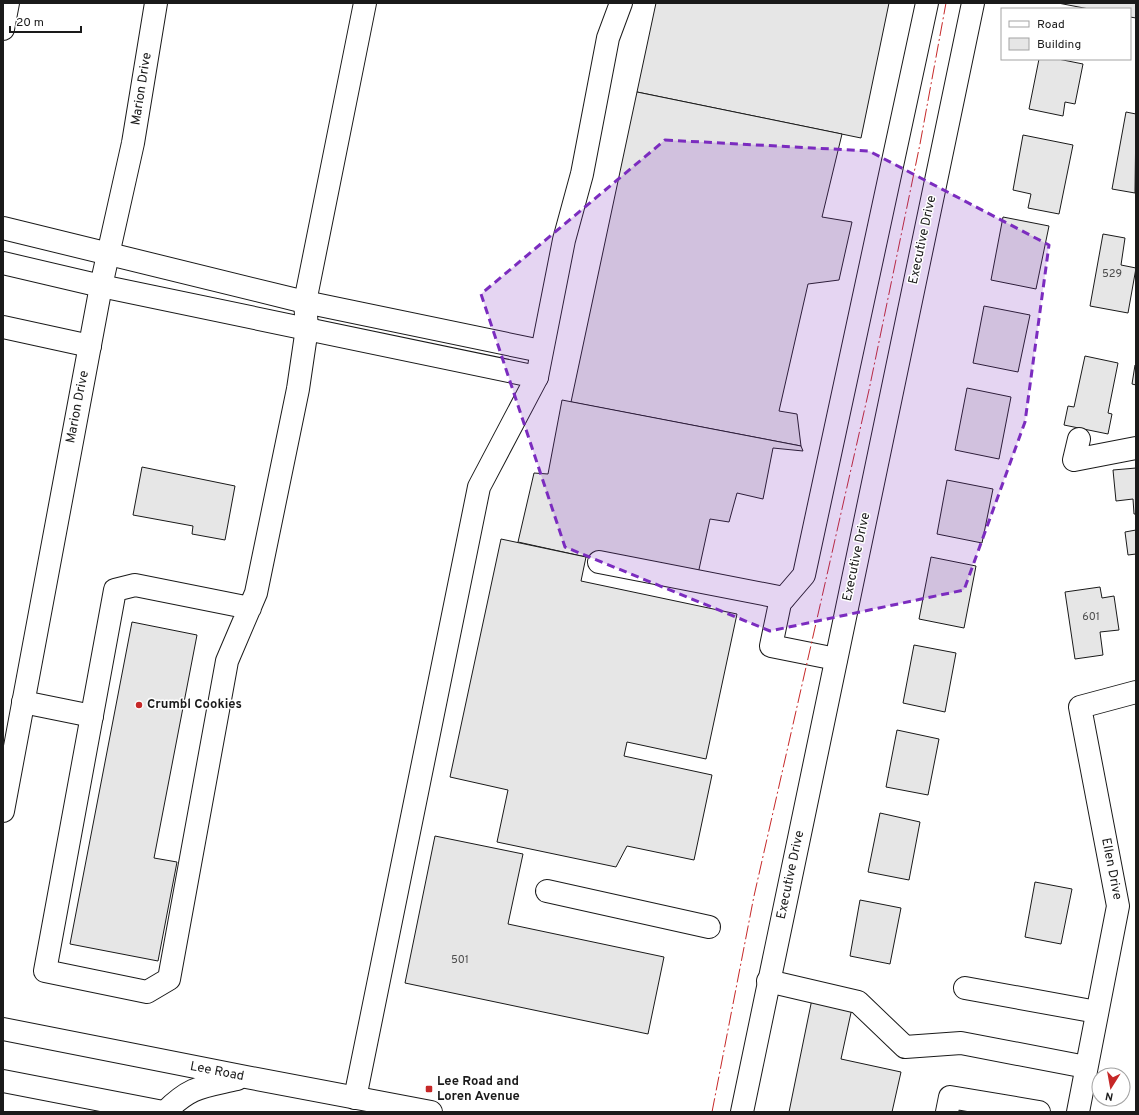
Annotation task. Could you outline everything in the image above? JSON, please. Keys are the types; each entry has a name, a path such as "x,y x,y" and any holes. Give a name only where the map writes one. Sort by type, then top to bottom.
{"street":[{"path":"3,29 8,3"},
{"name":"Marion Drive","path":"3,811 7,770 23,702 101,286 121,204 133,143 156,3"},
{"path":"250,608 135,585 115,590 45,971 147,992 169,978 227,661 250,608 256,593 298,389 307,328 305,302 365,3"},
{"path":"356,1098 479,487 537,377 564,240 582,174 608,38 621,3"},
{"path":"836,659 770,646 780,603 804,575 927,3"},
{"name":"Executive Drive","path":"742,1112 768,981 973,3"},
{"path":"3,228 108,255 305,302 541,351"},
{"path":"3,263 101,286 537,377"},
{"path":"3,327 90,346"},
{"path":"1079,439 1074,460 1136,448"},
{"path":"599,562 784,598"},
{"name":"Ellen Drive","path":"1078,1112 1118,906 1080,707 1136,692"},
{"path":"23,702 92,716"},
{"path":"547,891 709,927"},
{"path":"768,981 858,1002 905,1047 961,1043 1086,1067"},
{"path":"965,988 1097,1012"},
{"name":"Lee Road","path":"3,1029 246,1078 431,1112"},
{"path":"3,1082 164,1112 180,1097 196,1088 246,1078"},
{"path":"947,1112 950,1097 1039,1112"}],"highlighted area":[{"path":"665,140 869,151 1049,245 1025,422 964,590 770,631 565,547 481,294"}],"building":[{"path":"656,3 889,3 861,138 637,92"},
{"path":"1058,3 1136,3 1136,18 1131,17 1131,8 1084,8"},
{"path":"1039,60 1063,60 1083,64 1075,104 1065,102 1063,116 1029,109"},
{"path":"637,92 842,134 822,217 852,222 839,280 808,284 779,411 797,414 801,446 571,402"},
{"path":"1126,112 1136,114 1135,193 1112,189"},
{"path":"1023,135 1073,145 1059,214 1028,208 1031,194 1013,190"},
{"path":"1003,217 1049,226 1036,289 991,280"},
{"path":"1103,234 1125,238 1121,265 1136,268 1128,313 1090,306"},
{"path":"984,306 1030,315 1018,372 973,363"},
{"path":"1085,356 1118,363 1108,413 1112,414 1108,434 1064,425 1068,406 1074,407"},
{"path":"1136,365 1136,385 1132,384"},
{"path":"967,388 1011,397 999,459 955,450"},
{"path":"562,400 801,446 803,451 773,448 763,499 737,493 729,522 710,519 698,574 586,557 518,542 534,473 548,474"},
{"path":"142,467 235,486 225,540 192,534 193,526 133,515"},
{"path":"1136,468 1136,514 1134,514 1133,499 1116,501 1113,470"},
{"path":"947,480 993,489 982,543 937,534"},
{"path":"1136,530 1136,554 1128,555 1125,532"},
{"path":"501,539 586,557 581,581 737,614 706,759 627,742 624,756 712,775 694,860 627,846 616,867 497,842 508,790 450,777"},
{"path":"931,557 976,566 964,628 919,619"},
{"path":"1100,587 1102,598 1114,596 1119,630 1100,632 1103,655 1075,659 1065,592"},
{"path":"132,622 197,635 154,858 177,862 158,961 70,944"},
{"path":"914,645 956,653 945,712 903,703"},
{"path":"897,730 939,739 928,795 886,787"},
{"path":"880,813 920,822 909,880 868,872"},
{"path":"435,836 523,854 508,924 664,957 648,1034 405,983"},
{"path":"1035,882 1072,889 1061,944 1025,937"},
{"path":"860,900 901,908 890,964 850,956"},
{"path":"812,999 852,1008 841,1059 901,1072 892,1112 789,1112"}],"power":[{"path":"712,1112 754,896 869,390 920,144 946,3"}],"place":[{"name":"Crumbl Cookies","path":"139,705"},
{"name":"Lee Road and Loren Avenue","path":"429,1089"}]}
